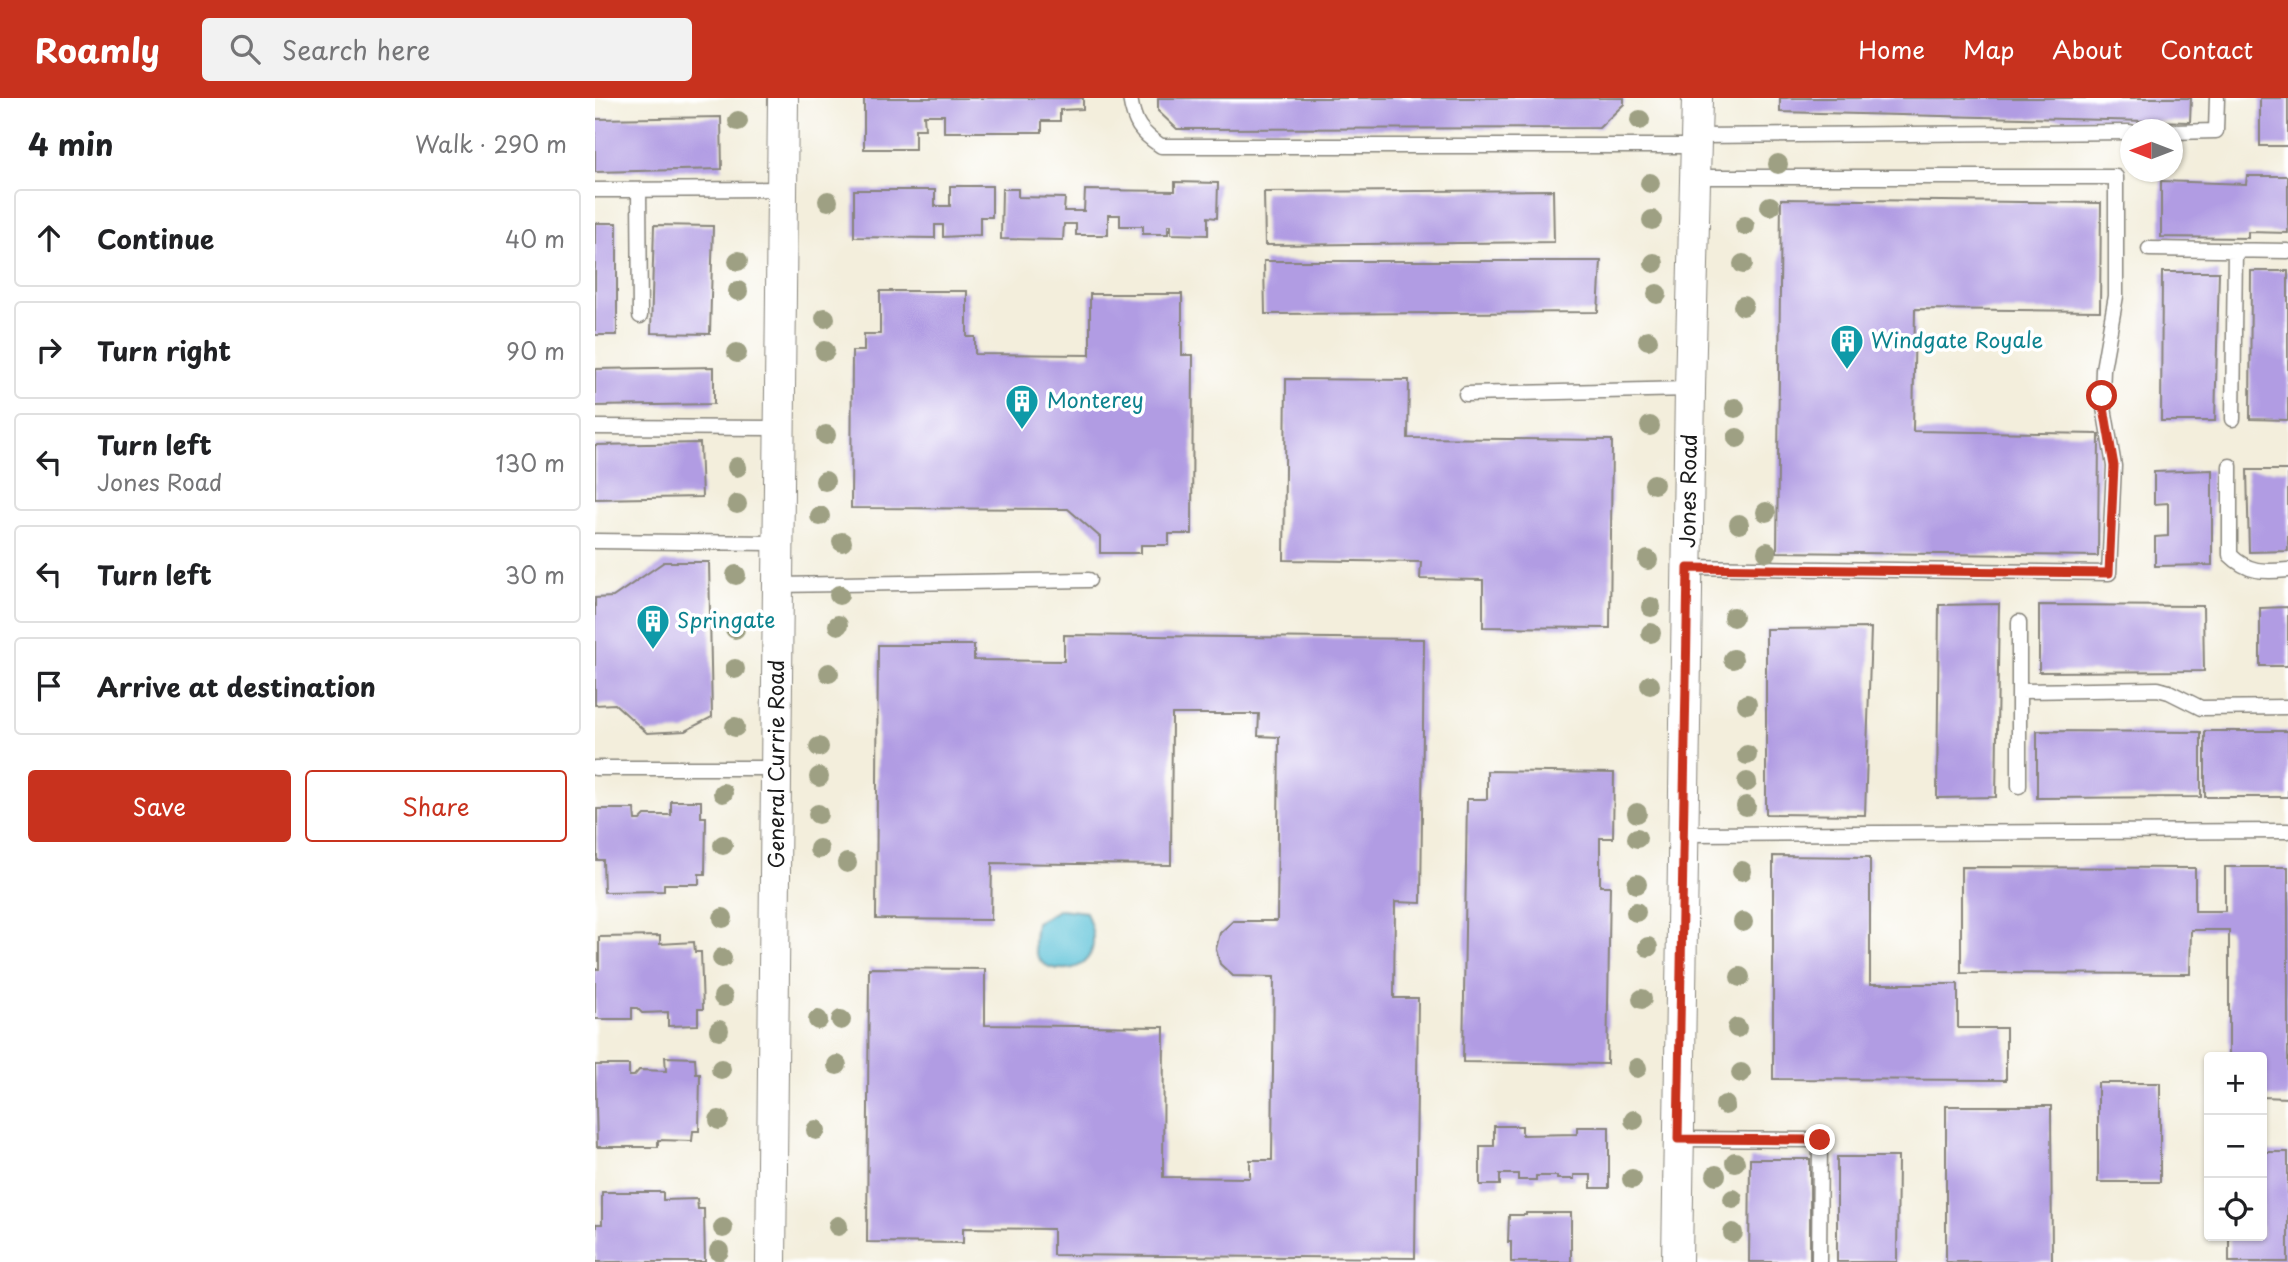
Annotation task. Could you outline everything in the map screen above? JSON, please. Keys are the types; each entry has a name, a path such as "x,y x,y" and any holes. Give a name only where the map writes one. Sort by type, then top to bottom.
{"street":[{"name":"General Currie Road","path":"771,1262 783,98"},
{"name":"Jones Road","path":"1677,1262 1697,98"}],"lane":[{"path":"1130,98 1132,115 1143,135 1161,146 1696,141 2120,132"},
{"path":"2183,132 2216,131 2217,98"},
{"path":"1688,568 2109,573 2114,466 2102,396 2103,369 2116,296 2116,177 1695,177"},
{"path":"595,190 782,189"},
{"path":"639,190 640,316"},
{"path":"2149,250 2288,251"},
{"path":"2233,419 2235,250"},
{"path":"1466,394 1690,389"},
{"path":"595,427 779,428"},
{"path":"2230,466 2230,555 2241,566 2266,571 2288,569"},
{"path":"595,541 778,542"},
{"path":"778,584 1089,580"},
{"path":"2018,786 2019,622"},
{"path":"2019,691 2158,689 2201,708 2288,707"},
{"path":"595,768 777,768"},
{"path":"1683,834 2288,831"},
{"path":"1678,1139 1820,1140 1819,1262"}],"water":[{"path":"1060,909 1086,912 1093,936 1087,959 1070,969 1043,963 1035,951 1036,922"}],"building":[{"path":"864,98 1083,98 1083,109 1060,110 1060,121 1042,121 1042,132 944,132 944,115 924,115 925,129 915,129 915,149 864,149"},
{"path":"1158,98 1624,98 1624,104 1599,128 1177,129 1158,111"},
{"path":"1780,98 2191,98 2190,122 2183,122 2183,119 2120,120 1780,112"},
{"path":"2260,98 2288,98 2288,146 2260,146"},
{"path":"721,117 722,169 595,172 595,119"},
{"path":"2247,176 2288,176 2288,233 2248,232 2248,238 2161,237 2161,182 2246,184"},
{"path":"1175,182 1218,183 1217,218 1208,217 1208,235 1171,234 1171,225 1168,225 1168,234 1143,234 1143,226 1120,226 1120,215 1108,215 1108,235 1076,235 1076,224 1064,224 1063,240 1001,239 1002,189 1018,189 1018,197 1065,198 1064,211 1084,211 1085,190 1175,191"},
{"path":"950,186 992,186 992,217 980,217 980,235 943,237 943,225 935,225 935,238 854,237 854,190 935,190 935,206 950,206"},
{"path":"1553,190 1554,242 1265,245 1264,192"},
{"name":"Windgate Royale","path":"1781,199 2101,203 2100,311 1915,309 1913,431 2099,434 2098,556 1777,552"},
{"path":"595,223 617,223 617,335 595,335"},
{"path":"654,225 713,226 710,334 651,333"},
{"path":"1264,261 1601,261 1598,312 1265,314"},
{"path":"2251,271 2288,271 2288,420 2250,419"},
{"path":"2162,272 2219,272 2215,421 2161,421"},
{"name":"Monterey","path":"880,291 967,291 967,337 975,337 975,354 1090,355 1090,294 1182,294 1182,355 1193,355 1192,534 1169,534 1169,545 1141,545 1141,553 1100,553 1100,537 1068,509 851,508 852,351 864,351 864,334 880,334"},
{"path":"714,367 714,404 595,406 595,369"},
{"path":"1286,379 1409,380 1408,438 1612,440 1610,628 1483,627 1483,580 1420,579 1421,562 1284,560"},
{"path":"700,443 702,497 595,499 595,445"},
{"path":"2212,470 2212,565 2155,566 2155,537 2168,536 2168,503 2154,504 2154,472"},
{"path":"2247,470 2288,470 2288,551 2249,552"},
{"name":"Springate","path":"664,562 709,562 712,717 685,731 647,733 615,704 595,705 595,598 613,597"},
{"path":"1999,604 1996,797 1937,798 1939,605"},
{"path":"2039,605 2203,606 2204,671 2039,672"},
{"path":"2288,607 2288,666 2260,666 2260,608"},
{"path":"1871,628 1865,815 1766,814 1766,629"},
{"path":"1064,635 1424,639 1421,903 1395,902 1394,998 1418,998 1415,1258 1053,1255 1053,1229 963,1228 963,1243 867,1242 869,968 985,969 985,1025 1164,1027 1163,1177 1250,1178 1250,1160 1272,1160 1274,977 1233,976 1220,964 1216,949 1220,933 1233,921 1277,921 1279,737 1258,736 1259,714 1172,714 1171,865 992,863 991,920 876,919 878,645 974,645 974,660 1064,661"},
{"path":"2037,731 2201,732 2201,797 2037,798"},
{"path":"2205,731 2288,731 2288,797 2205,797"},
{"path":"1487,771 1614,773 1613,838 1600,838 1600,886 1610,886 1607,1064 1463,1062 1467,799 1487,799"},
{"path":"671,801 701,801 701,817 706,817 705,874 699,874 699,884 664,884 664,891 604,892 603,860 597,860 597,809 634,809 635,820 640,820 645,815 671,815"},
{"path":"1773,856 1870,857 1870,984 1958,984 1958,1028 2006,1028 2006,1080 1773,1079"},
{"path":"1961,867 2195,868 2195,911 2225,911 2225,867 2288,867 2288,1098 2267,1097 2267,1052 2229,1052 2229,930 2191,930 2190,974 1961,973"},
{"path":"660,936 660,944 694,942 695,952 701,952 703,1009 698,1009 698,1025 668,1026 668,1012 642,1013 637,1008 632,1008 632,1019 595,1019 595,969 599,969 599,937"},
{"path":"665,1057 695,1058 696,1074 700,1074 699,1131 693,1131 692,1141 658,1140 658,1147 597,1147 595,1065 629,1065 629,1076 634,1076 639,1070 666,1071"},
{"path":"2098,1083 2160,1083 2160,1182 2098,1182"},
{"path":"1946,1106 2051,1106 2052,1262 1946,1262"},
{"path":"1494,1126 1522,1126 1522,1135 1577,1134 1577,1127 1609,1127 1609,1188 1591,1188 1591,1175 1574,1175 1574,1179 1536,1176 1536,1180 1518,1180 1518,1174 1500,1174 1500,1185 1480,1185 1480,1146 1494,1146"},
{"path":"2267,1152 2288,1152 2288,1262 2229,1262 2229,1241 2267,1241"},
{"path":"1837,1157 1898,1157 1897,1262 1837,1262"},
{"path":"1750,1159 1810,1159 1810,1262 1749,1262"},
{"path":"602,1192 663,1192 663,1200 697,1199 698,1209 704,1209 705,1262 596,1262 596,1224 602,1224"},
{"path":"1571,1213 1571,1262 1511,1262 1511,1242 1508,1242 1509,1215"}],"place":[{"name":"Windgate Royale","path":"1847,371"},
{"name":"Monterey","path":"1022,431"},
{"name":"Springate","path":"653,651"}],"route":[{"path":"1820,1140 1678,1139 1688,568 2109,573 2114,466 2102,396"}]}
